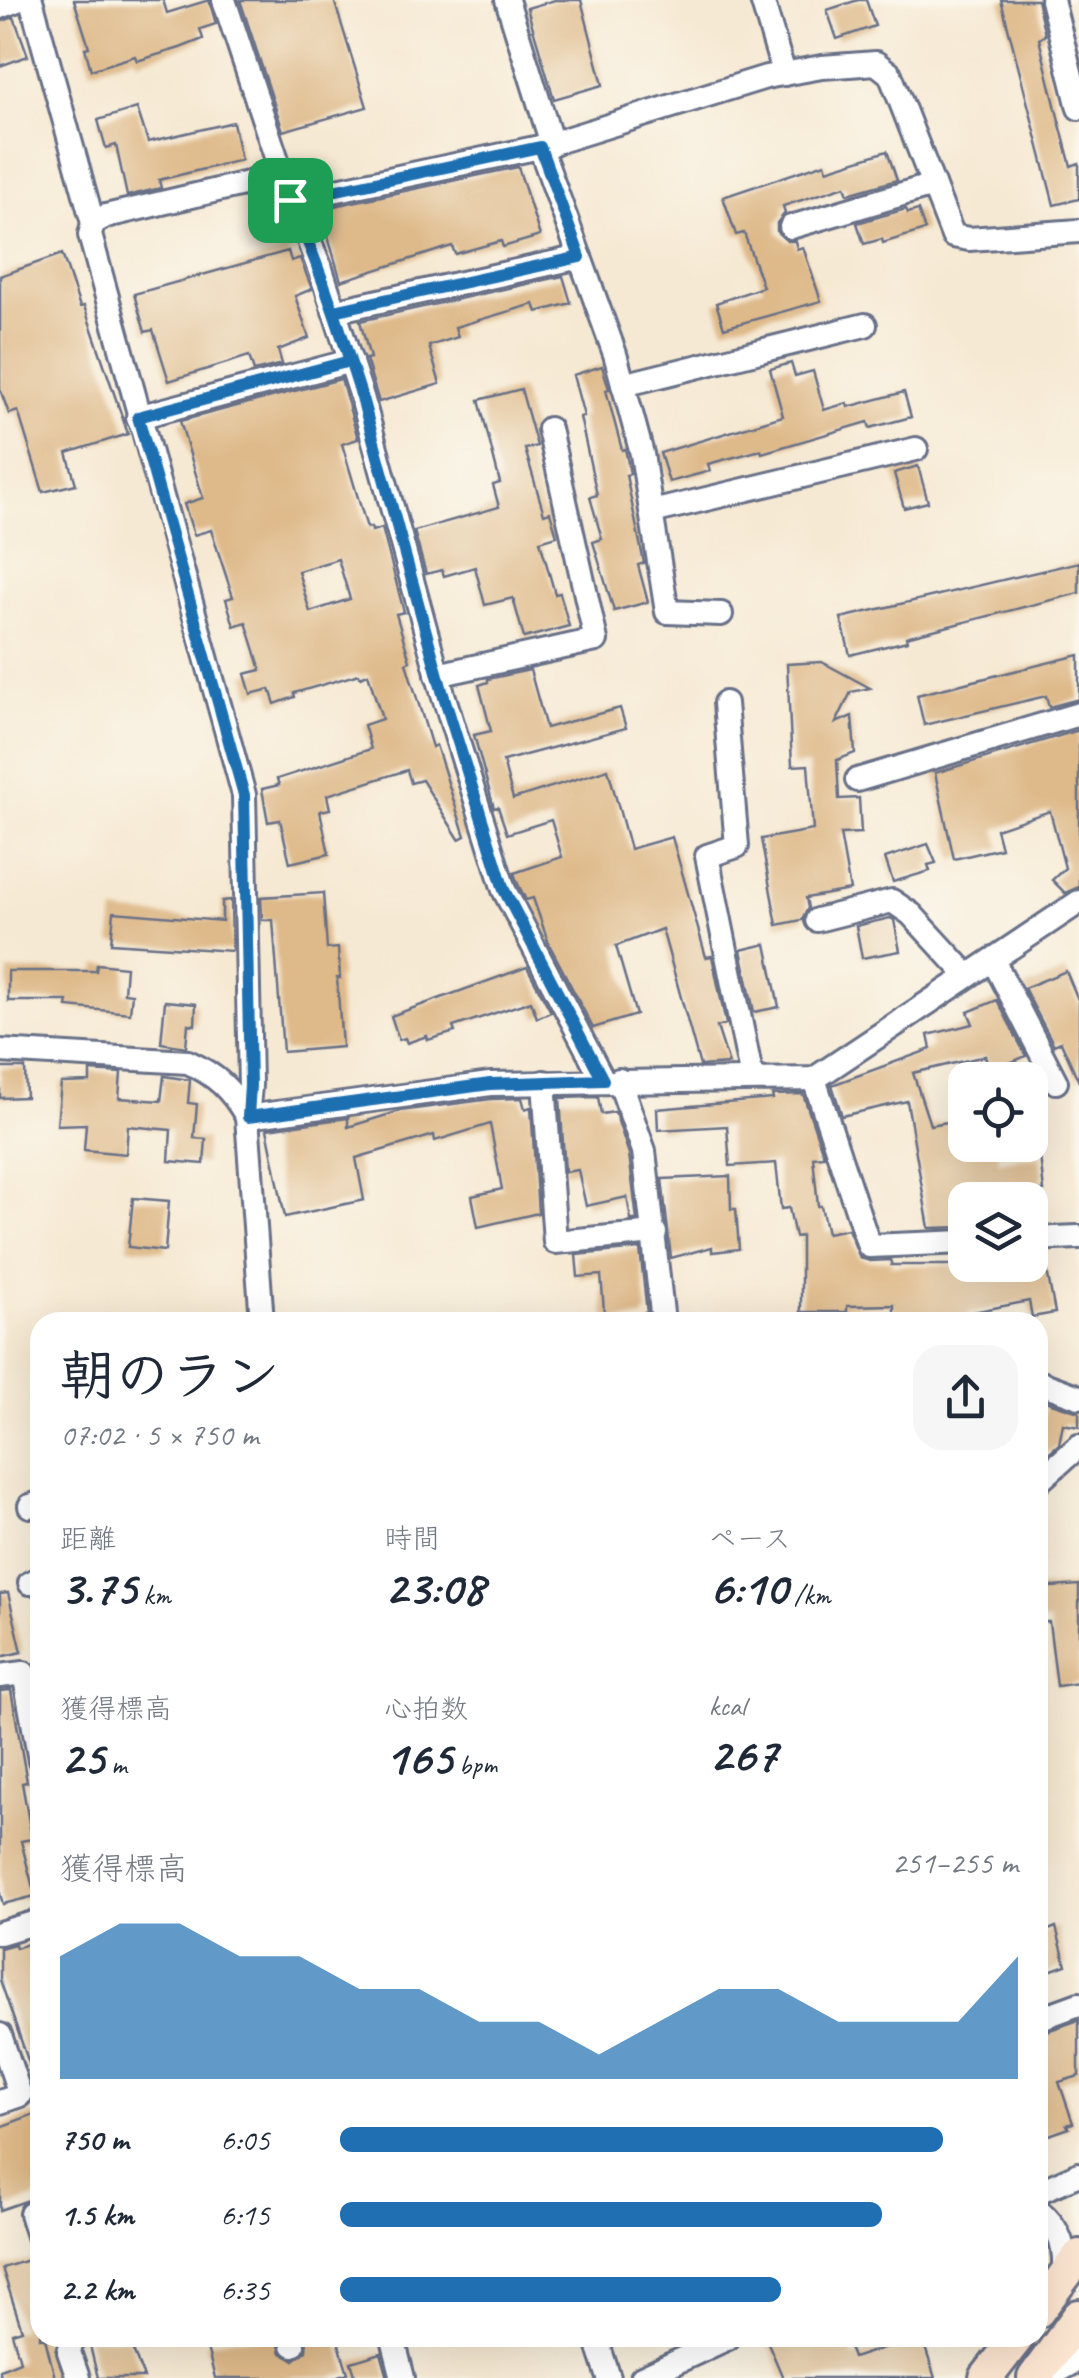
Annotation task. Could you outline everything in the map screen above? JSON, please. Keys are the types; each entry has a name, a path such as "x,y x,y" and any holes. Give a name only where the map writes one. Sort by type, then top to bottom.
{"street":[{"path":"0,7 18,0"},
{"path":"31,0 93,223 90,235 138,417 244,795 248,1117 261,1312"},
{"path":"224,0 290,200 320,269 350,361 504,890 611,1080 644,1151 662,1312"},
{"path":"507,0 546,145 642,454 667,612 721,614"},
{"path":"762,0 784,74"},
{"path":"1052,0 1072,53 1079,108"},
{"path":"290,200 546,145 784,74 876,62 890,74 954,236 969,239 1079,231"},
{"path":"93,223 106,216 282,175"},
{"path":"791,227 934,185"},
{"path":"334,311 580,257"},
{"path":"623,385 865,325"},
{"path":"138,417 350,361"},
{"path":"438,674 596,640 550,429"},
{"path":"652,512 916,448"},
{"path":"725,704 737,846 707,856 752,1079"},
{"path":"857,780 1079,714"},
{"path":"817,920 892,901 911,914 968,976"},
{"path":"248,1117 490,1084 814,1079 1079,902"},
{"path":"992,960 1056,1082"},
{"path":"0,1051 188,1062 215,1075 238,1099 248,1117"},
{"path":"814,1079 869,1246 948,1243"},
{"path":"544,1082 555,1242 654,1234"},
{"path":"1048,1238 1079,1237"},
{"path":"1048,1386 1079,1397"},
{"path":"1048,1473 1079,1446"},
{"path":"0,1676 24,1673 30,1706"},
{"path":"0,1934 30,1924"},
{"path":"1048,2015 1079,2004"},
{"path":"0,2036 20,2095 0,2102"},
{"path":"1048,2188 1079,2174"},
{"path":"1048,2218 1071,2267 1048,2298"},
{"path":"1034,2378 1079,2316"},
{"path":"71,2347 78,2378"},
{"path":"395,2347 404,2378"},
{"path":"599,2347 609,2378"},
{"path":"642,2378 709,2347"},
{"path":"986,2378 1010,2347"},
{"path":"1045,2378 1079,2360"}],"building":[{"path":"74,0 163,0 167,13 209,0 216,24 200,29 203,39 180,48 137,61 135,56 91,70 85,48 89,47"},
{"path":"240,0 334,0 367,107 283,131"},
{"path":"555,0 581,0 603,85 554,99 527,8"},
{"path":"866,0 875,26 837,39 827,10"},
{"path":"1001,0 1037,0 1045,35 1039,39 1057,113 1071,166 1079,163 1079,199 1054,205"},
{"path":"14,17 28,56 0,66 0,22"},
{"path":"137,108 148,142 233,122 241,160 159,180 161,188 127,196 116,145 106,148 98,120"},
{"path":"887,151 897,180 848,194 845,186 783,206 785,213 777,223 777,232 787,241 795,241 797,249 803,247 821,301 724,328 716,303 763,287 744,233 736,235 723,197 825,163 827,170"},
{"path":"518,167 540,236 503,247 501,241 455,254 452,246 341,281 320,209"},
{"path":"906,209 908,213 918,210 925,230 883,243 882,239 864,244 857,223"},
{"path":"288,251 291,261 300,258 312,289 295,296 309,338 278,350 282,364 254,371 249,356 169,381 153,330 145,332 134,294"},
{"path":"62,254 128,434 67,453 76,484 43,492 18,411 9,414 0,389 0,276"},
{"path":"563,276 571,303 537,312 534,304 455,327 458,337 429,346 440,384 379,402 360,321"},
{"path":"791,363 795,376 813,371 824,410 904,392 911,417 870,428 868,422 762,453 761,450 708,464 710,471 669,482 660,453 783,416 770,369"},
{"path":"602,366 627,458 630,474 626,475 644,563 638,565 648,602 614,611 593,542 602,539 590,497 597,495 573,375"},
{"path":"341,379 358,439 342,444 367,528 382,528 404,612 396,614 410,661 406,663 465,836 459,839 422,780 411,783 407,770 327,795 330,809 320,811 329,854 290,863 280,820 268,822 262,789 279,785 277,779 371,749 364,725 382,719 368,674 294,693 295,697 275,704 270,689 251,694 245,674 261,670 246,622 234,626 226,599 233,597 211,530 194,535 184,504 203,498 180,421","holes":["338,559 350,599 310,612 298,571"]},
{"path":"521,389 537,446 525,449 544,514 550,512 557,536 540,541 569,626 524,638 513,598 485,605 475,567 444,576 442,570 426,574 414,531 499,507 493,485 500,483 479,400"},
{"path":"918,466 928,502 904,508 894,473"},
{"path":"1079,562 1079,593 850,655 841,618"},
{"path":"1079,655 1079,699 1049,707 1046,696 924,725 917,695"},
{"path":"822,662 870,688 851,692 836,723 852,716 855,753 837,760 839,799 859,798 861,833 840,834 850,890 806,898 808,908 802,920 777,925 761,839 813,830 808,765 792,766 787,664"},
{"path":"530,670 546,728 620,708 626,728 503,761 513,799 608,769 630,849 672,837 706,957 712,956 726,1024 717,1027 729,1064 700,1066 662,929 616,946 636,1015 593,1028 549,944 533,898 526,900 514,873 562,857 551,820 507,834 498,807 494,808 474,735 491,731 479,685 488,679"},
{"path":"1079,730 1079,887 1065,893 1052,880 1065,868 1050,811 996,829 1001,848 954,859 935,773"},
{"path":"928,844 936,863 928,865 930,871 893,882 885,858"},
{"path":"323,893 327,949 338,948 342,1047 283,1052 273,920 262,920 261,897"},
{"path":"231,900 232,951 111,943 114,912 222,921 222,901"},
{"path":"894,920 900,951 862,958 856,926"},
{"path":"766,944 779,1007 754,1012 741,950"},
{"path":"97,964 126,967 124,993 132,994 130,1013 67,1007 68,1001 8,1001 8,971 96,971"},
{"path":"527,967 551,1012 537,1018 531,1001 453,1027 455,1032 428,1040 427,1036 407,1043 405,1038 399,1040 391,1016"},
{"path":"1066,971 1079,1002 1079,1082 1061,1042 1054,1045 1024,988"},
{"path":"997,1000 1026,1056 1012,1062 987,1062 985,1056 913,1073 930,1125 948,1122 948,1162 1041,1162 1043,1182 948,1182 948,1227 929,1228 907,1101 842,1116 832,1085 931,1049 928,1035 973,1024 968,1012"},
{"path":"165,1001 196,1004 195,1025 188,1024 186,1047 161,1043"},
{"path":"0,1068 25,1068 26,1097 0,1098"},
{"path":"90,1071 121,1073 119,1098 161,1101 164,1076 190,1080 188,1103 197,1104 194,1138 206,1139 204,1164 169,1161 171,1130 128,1126 126,1154 84,1150 86,1124 57,1125 61,1083 90,1082"},
{"path":"803,1094 824,1156 813,1157 818,1206 827,1233 848,1229 860,1258 870,1261 948,1265 948,1282 1048,1282 1048,1276 1055,1313 1031,1312 1029,1301 973,1312 894,1312 894,1305 847,1306 847,1312 801,1312 801,1236 795,1237 789,1208 781,1209 776,1163 730,1166 727,1126 658,1130 657,1109 773,1099 772,1095"},
{"path":"598,1097 601,1114 615,1112 629,1154 637,1220 631,1220 627,1197 586,1206 578,1170 565,1172 560,1098"},
{"path":"522,1098 525,1109 531,1107 538,1213 478,1227 472,1196 502,1189 490,1124 435,1141 434,1135 356,1158 364,1200 285,1217 267,1129 348,1118 348,1127 400,1111"},
{"path":"730,1176 731,1209 736,1209 739,1249 712,1252 712,1247 671,1258 662,1179"},
{"path":"133,1198 169,1201 165,1251 128,1247"},
{"path":"640,1249 647,1312 604,1312 601,1275 578,1277 576,1255"},
{"path":"1048,1402 1079,1412 1079,1427 1063,1424 1059,1444 1050,1452"},
{"path":"1079,1585 1079,1683 1057,1686 1048,1622 1048,1587"},
{"path":"8,1593 22,1652 0,1657 0,1594"},
{"path":"11,1690 27,1782 22,1783 30,1828 30,1839 21,1841 30,1876 30,1897 3,1904 0,1894 0,1691"},
{"path":"1056,1927 1066,1965 1048,1971 1048,1930"},
{"path":"30,1943 30,2066 0,1980 0,1948 15,1944 16,1948"},
{"path":"1079,2020 1079,2076 1059,2082 1073,2123 1048,2135 1048,2031"},
{"path":"30,2116 30,2200 0,2210 0,2127"},
{"path":"30,2259 30,2347 47,2347 55,2378 0,2378 0,2369 20,2361 12,2333 22,2330 2,2268"},
{"path":"90,2347 132,2347 144,2378 98,2378"},
{"path":"207,2347 279,2347 281,2353 294,2360 306,2347 340,2347 348,2373 333,2378 215,2378"},
{"path":"770,2347 849,2347 853,2358 886,2347 925,2347 935,2378 783,2378"},
{"path":"381,2353 388,2378 356,2378 351,2362"}],"route":[{"path":"540,147 580,257 334,311 362,398 443,694 504,890 603,1080 490,1084 248,1117 244,795 138,417 350,361 320,269 290,200 540,147"}]}
